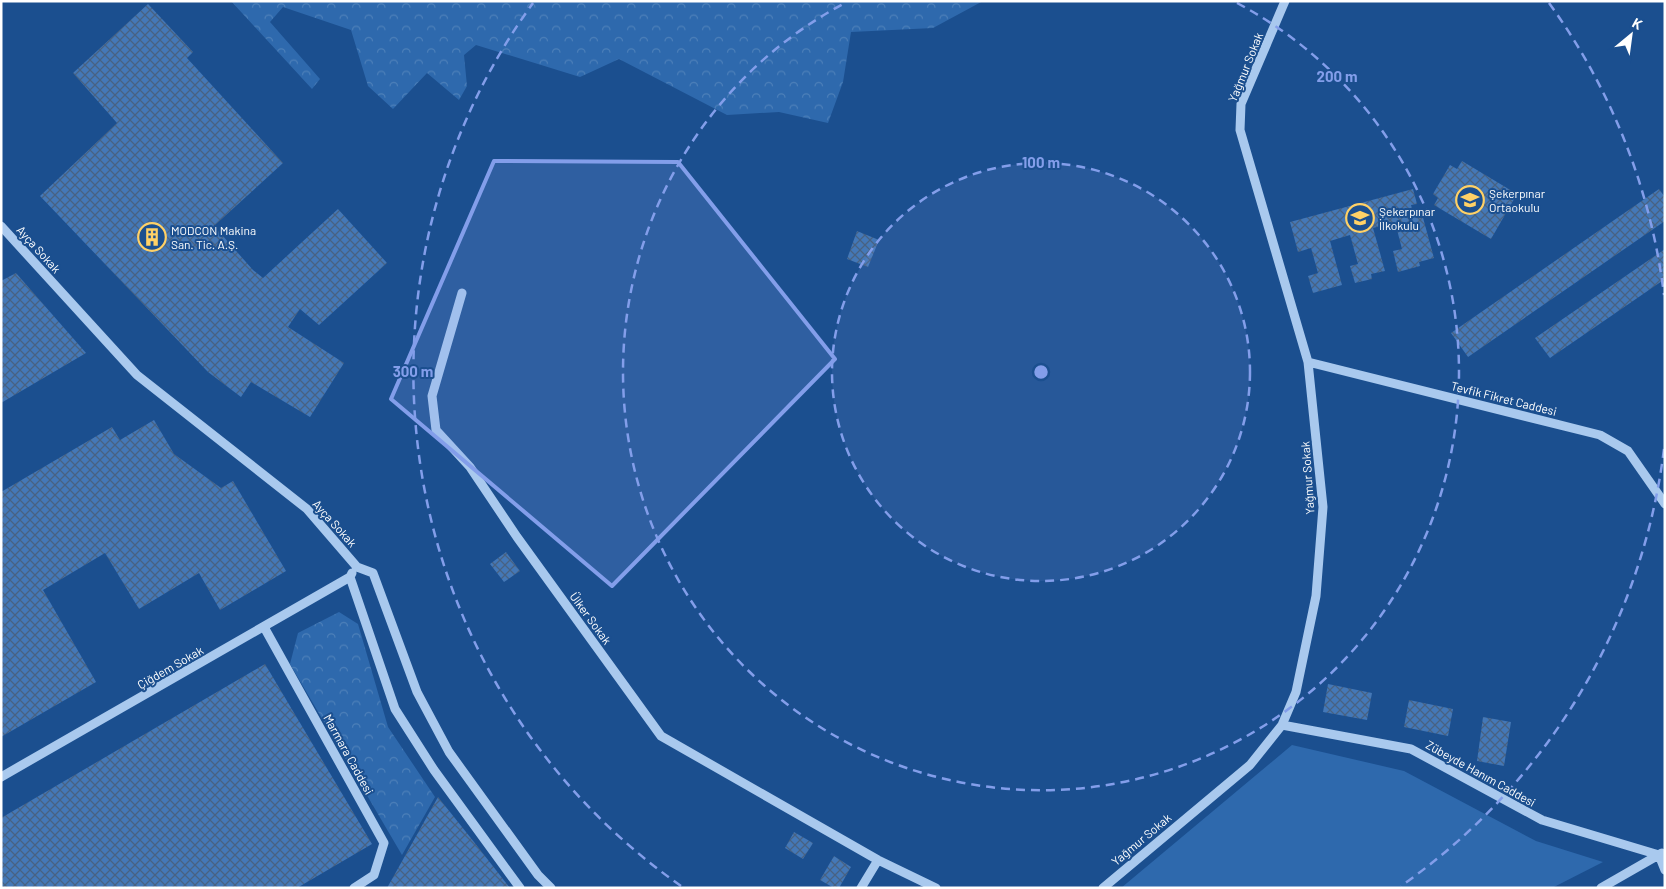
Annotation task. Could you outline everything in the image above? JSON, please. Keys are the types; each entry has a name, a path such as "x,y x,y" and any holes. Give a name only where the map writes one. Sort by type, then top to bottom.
{"street":[{"name":"Yağmur Sokak","path":"1103,888 1250,765 1282,725 1296,692 1316,596 1323,507 1308,362 1240,130 1241,104 1285,1"},
{"name":"Ayça Sokak","path":"1,226 137,375 307,508 357,567 373,573 382,591 417,692 449,752 538,875 551,888"},
{"name":"Ülker Sokak","path":"462,292 432,396 436,430 470,466 517,537 661,736 878,860 936,888"},
{"name":"Tevfik Fikret Caddesi","path":"1308,362 1600,435 1628,451 1665,504"},
{"path":"357,567 350,577 395,709 434,770 520,888"},
{"name":"Çiğdem Sokak","path":"1,777 350,577"},
{"name":"Marmara Caddesi","path":"264,627 384,843 374,875 354,888"},
{"name":"Zübeyde Hanım Caddesi","path":"1282,725 1411,749 1542,820 1662,854"},
{"path":"1601,888 1662,854 1665,870"},
{"path":"861,888 878,860"}],"highlighted area":[{"path":"494,161 678,162 835,359 612,586 391,399"}],"green space":[{"path":"231,1 983,1 933,28 851,32 843,82 828,123 779,112 727,115 619,59 580,77 476,45 464,55 467,86 459,100 427,73 393,109 368,86 351,30 283,7 270,22 320,79 312,89"},
{"path":"339,612 358,624 388,727 435,797 402,855 290,664 298,633"},
{"path":"1292,745 1404,771 1536,841 1603,862 1552,888 1121,888"}],"building":[{"path":"148,4 193,52 187,58 283,163 214,226 253,270 263,278 338,209 387,263 319,325 300,309 288,327 344,363 310,417 251,382 241,397 208,372 40,196 117,123 73,73"},
{"path":"1462,161 1517,194 1491,239 1434,205 1438,198 1433,194 1450,165 1457,169"},
{"path":"1413,189 1417,204 1411,205 1414,216 1422,214 1434,258 1419,262 1420,266 1398,272 1393,251 1402,249 1395,222 1373,228 1385,271 1371,274 1372,279 1355,283 1350,266 1358,264 1350,235 1330,241 1342,285 1313,293 1308,276 1318,273 1311,248 1298,252 1290,222"},
{"path":"1659,189 1665,197 1665,221 1468,357 1451,333"},
{"path":"857,231 879,240 868,267 847,259"},
{"path":"1665,249 1665,279 1550,358 1535,338"},
{"path":"16,273 86,353 1,403 1,281"},
{"path":"154,420 174,454 221,488 233,481 286,571 220,610 199,573 139,609 105,553 43,590 96,682 1,737 1,492 112,427 120,440"},
{"path":"506,552 520,571 504,582 490,564"},
{"path":"265,664 372,844 297,888 1,888 1,818"},
{"path":"1328,684 1372,693 1367,720 1323,712"},
{"path":"1409,700 1453,709 1448,736 1404,727"},
{"path":"1483,717 1511,722 1504,766 1477,761"},
{"path":"438,797 474,842 510,888 387,888"},
{"path":"794,832 813,843 803,859 785,848"},
{"path":"834,856 851,867 839,888 834,888 820,880"}],"place":[{"name":"Şekerpınar Ortaokulu","path":"1470,200"},
{"name":"Şekerpınar İlkokulu","path":"1360,218"},
{"name":"MODCON Makina San. Tic. A.Ş.","path":"152,237"}]}
